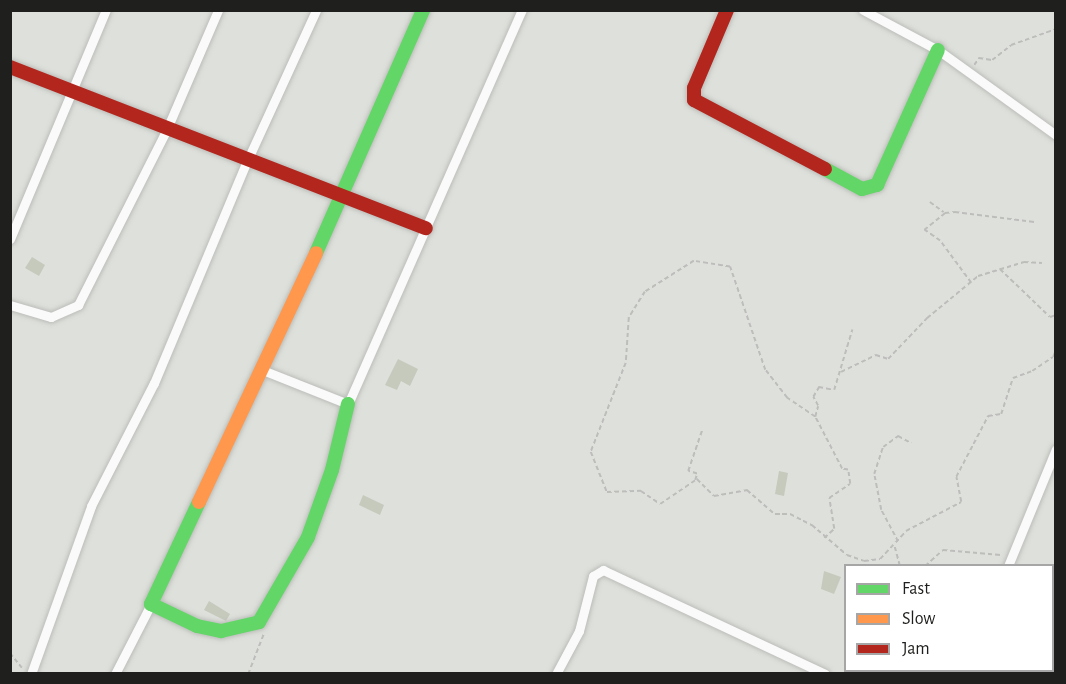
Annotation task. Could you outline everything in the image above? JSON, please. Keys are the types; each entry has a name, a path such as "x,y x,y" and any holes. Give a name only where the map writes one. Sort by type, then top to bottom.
{"street":[{"path":"10,239 68,93 106,10"},
{"path":"10,305 51,317 78,304 166,131 218,10"},
{"path":"31,674 91,506 154,383 247,161 316,10"},
{"path":"115,674 151,604 340,198 423,10"},
{"path":"151,604 197,626 221,631 259,622 308,537 332,470 348,404 522,10"},
{"path":"727,10 694,88 694,100 862,189 877,185 938,50"},
{"path":"863,10 938,50 1056,135"},
{"path":"10,67 68,93 166,131 340,198 426,228"},
{"path":"260,369 348,404"},
{"path":"1008,564 1056,449"},
{"path":"556,674 579,631 593,576 603,570 825,674"}],"path":[{"path":"970,71 979,58 992,60 1011,45 1056,28"},
{"path":"930,202 945,213 988,212 1034,222"},
{"path":"945,213 924,230 940,241 971,284"},
{"path":"702,430 688,471 697,474 695,481 660,504 641,491 607,492 591,452 626,363 629,318 645,292 694,261 730,267 765,370 787,398 815,417 842,469 848,470 850,484 830,498 834,529 824,538"},
{"path":"839,373 876,355 888,360 927,318 978,276 1000,268 1042,263"},
{"path":"1000,268 1050,317 1056,315"},
{"path":"815,417 818,406 813,397 819,387 834,390 852,330"},
{"path":"695,481 707,485 714,496 747,490 775,514 790,514 813,525 824,538 864,561 880,559 922,520 961,502 956,477 988,416 1001,414 1013,378 1032,371 1053,357 1056,350"},
{"path":"898,543 881,510 874,474 884,447 898,436 911,443"},
{"path":"894,547 899,564"},
{"path":"928,564 943,550 962,549 1002,555 1008,564"},
{"path":"248,674 265,629"},
{"path":"10,653 26,674"}],"building":[{"path":"32,257 45,265 39,276 25,268"},
{"path":"398,359 418,369 410,386 401,381 397,390 385,385"},
{"path":"779,471 788,473 784,496 775,494"},
{"path":"363,495 384,505 380,515 359,505"},
{"path":"824,571 841,577 834,594 821,589"},
{"path":"209,601 230,614 226,621 204,610"}],"traffic: fast":[{"path":"316,253 423,10"},
{"path":"825,169 862,189 877,185 938,50"},
{"path":"199,502 151,604 197,626 221,631 259,622 308,537 332,470 348,404"}],"traffic: slow":[{"path":"199,502 316,253"}],"traffic: jam":[{"path":"727,10 694,88 694,100 825,169"},
{"path":"10,67 426,228"}]}
